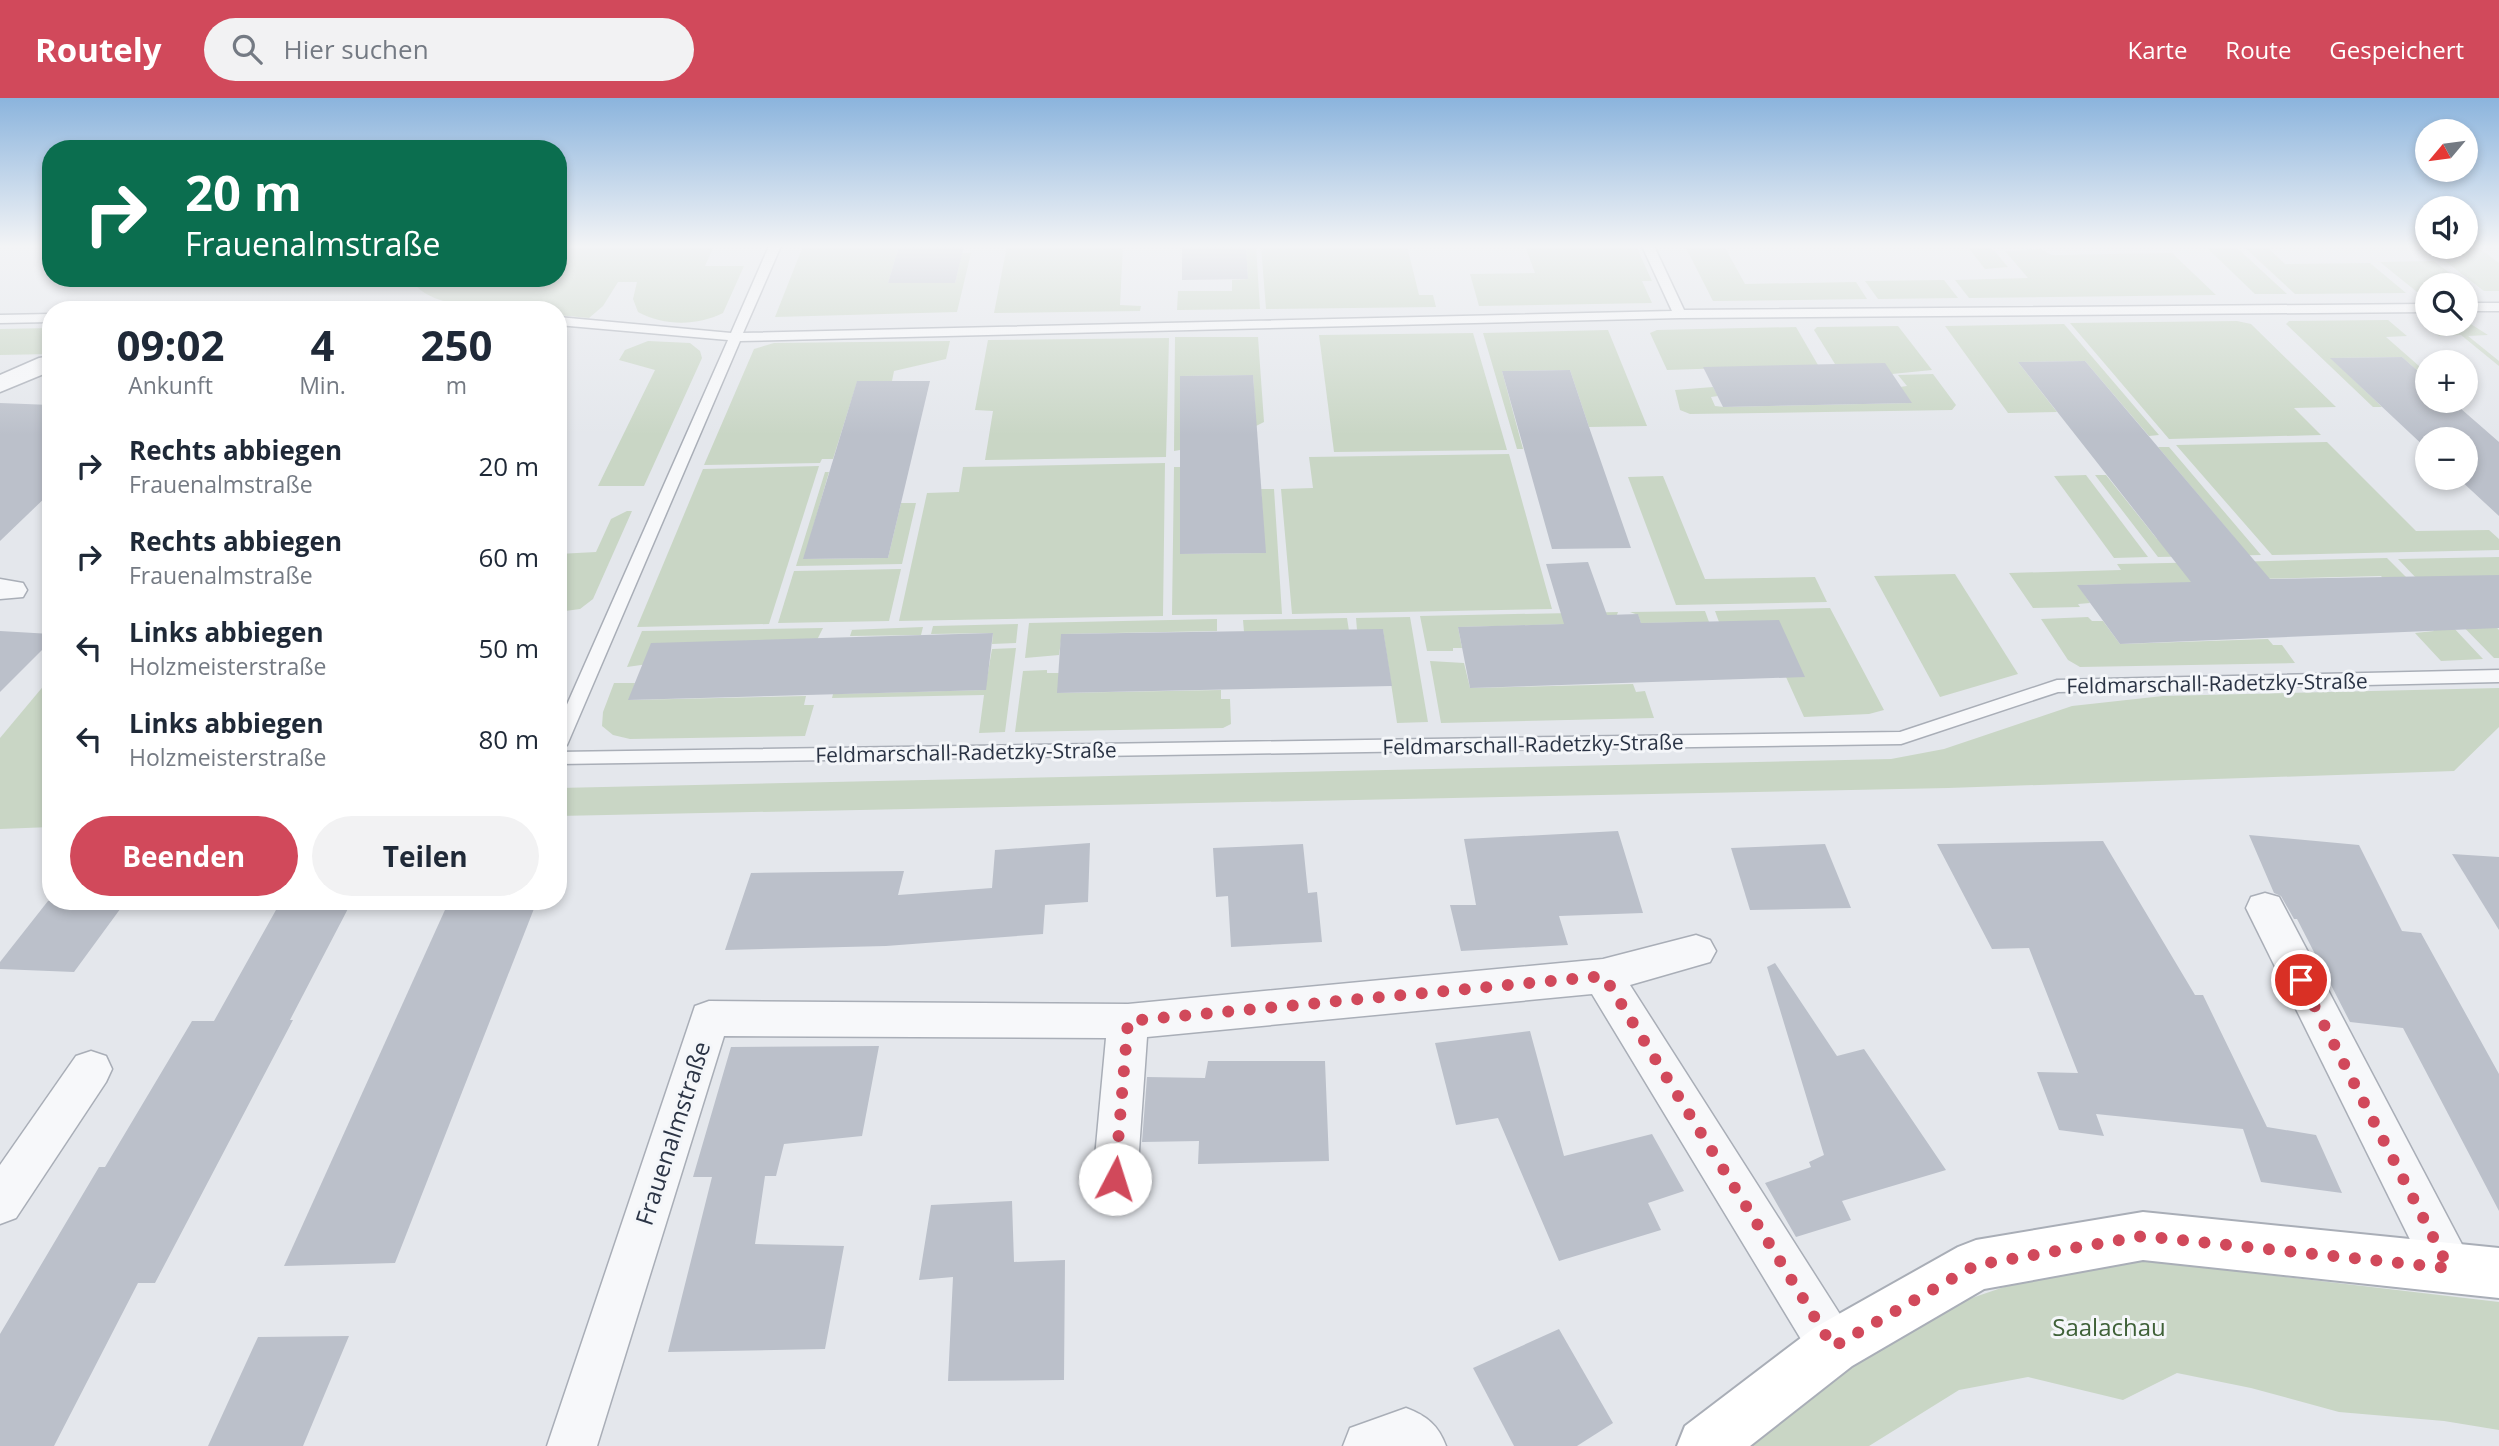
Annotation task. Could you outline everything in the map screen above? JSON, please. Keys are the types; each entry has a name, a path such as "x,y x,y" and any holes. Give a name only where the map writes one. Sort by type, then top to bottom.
{"street":[{"path":"0,384 42,366"},
{"path":"2264,908 2449,1268"},
{"name":"Frauenalmstraße","path":"572,1446 709,1018 1128,1021 1604,976 1696,951"},
{"path":"1604,976 1833,1347"},
{"path":"1115,1179 1128,1021"},
{"path":"0,1203 91,1069"},
{"path":"1705,1446 1833,1347 1976,1265 2143,1236 2499,1273"},
{"path":"1368,1446 1406,1433 1421,1446"}],"lane":[{"path":"567,724 747,309"},
{"path":"1678,309 1680,314"},
{"path":"567,322 735,337 1680,314 2314,309"},
{"path":"2478,311 2499,323"},
{"path":"0,319 42,318"},
{"name":"Feldmarschall-Radetzky-Straße","path":"567,758 1901,738 2057,686 2499,676"}],"green space":[{"path":"567,309 600,309 589,318 567,316"},
{"path":"637,309 725,309 723,313 713,317 680,323 659,320 638,312"},
{"path":"778,309 958,309 957,312 775,317"},
{"path":"995,309 1140,309 1140,311 994,313"},
{"path":"1177,309 1260,309 1177,310"},
{"path":"2388,320 2407,336 2386,337 2415,362 2415,368 2402,357 2331,358 2382,407 2373,407 2286,324 2289,321"},
{"path":"2237,321 2251,324 2336,407 2294,408 2321,435 2169,439 2070,323"},
{"path":"2064,324 2159,435 2149,436 2085,361 2018,362 2057,412 2008,413 1945,326"},
{"path":"1898,326 1932,370 1892,374 1835,364 1814,330 1817,327"},
{"path":"1796,327 1818,365 1667,370 1650,333 1657,330"},
{"path":"42,328 42,354 0,355 0,329"},
{"path":"2478,329 2488,335 2478,336"},
{"path":"1608,330 1647,426 1589,427 1570,370 1502,371 1523,449 1517,449 1483,333"},
{"path":"1473,333 1507,450 1334,452 1319,335"},
{"path":"2462,336 2468,336 2499,361 2499,366"},
{"path":"1175,337 1258,337 1264,422 1256,426 1253,375 1181,376 1180,450 1174,451"},
{"path":"1169,338 1166,457 985,460 993,411 975,410 988,340"},
{"path":"648,341 690,343 700,351 702,358 644,486 598,486 655,370 619,360 625,350"},
{"path":"950,341 946,359 894,371 892,381 857,382 833,459 822,459 820,463 704,465 754,349 774,343"},
{"path":"1933,374 1956,405 1952,410 1690,414 1680,410 1675,390 1713,387 1718,396 1711,397 1715,406 1724,407 1911,403 1900,387 1907,386 1898,375"},
{"path":"2327,442 2416,531 2489,530 2499,539 2499,550 2272,555 2176,445"},
{"path":"2158,447 2169,447 2261,555 2158,557 2095,475 2106,475 2157,539 2234,537"},
{"path":"1509,454 1552,609 1292,614 1281,489 1313,488 1309,457"},
{"path":"1165,463 1163,616 899,621 927,493 959,492 963,467"},
{"path":"819,466 769,624 637,627 703,469"},
{"path":"1174,467 1180,467 1181,554 1265,553 1261,489 1274,489 1282,614 1172,615"},
{"path":"825,472 829,472 804,559 888,558 901,503 916,503 902,564 796,566"},
{"path":"2086,475 2148,557 2114,558 2054,476"},
{"path":"1663,476 1705,579 1815,577 1827,602 1676,605 1628,477"},
{"path":"632,511 593,599 580,609 567,611 567,554 596,552 611,519"},
{"path":"2499,557 2499,575 2437,600 2398,559"},
{"path":"2387,558 2414,585 2390,586 2381,576 2252,579 2231,562"},
{"path":"2218,562 2228,582 2078,585 2090,603 2078,604 2080,607 2033,608 2009,573 2121,570 2117,564"},
{"path":"901,569 889,621 778,623 794,571"},
{"path":"1955,574 2018,674 1940,697 1874,576"},
{"path":"1830,608 1884,710 1869,714 1804,717 1786,677 1719,622 1715,611"},
{"path":"2445,608 2483,613 2499,630 2499,658 2494,658"},
{"path":"1705,611 1709,622 1641,623 1638,615 1630,612"},
{"path":"1618,612 1614,623 1458,627 1462,648 1453,648 1453,651 1427,651 1420,616"},
{"path":"1410,617 1428,722 1397,723 1383,630 1357,630 1356,618"},
{"path":"2088,617 2092,621 2103,621 2120,644 2268,639 2273,645 2282,645 2295,663 2080,667 2068,660 2041,619"},
{"path":"1347,618 1349,631 1244,632 1243,620"},
{"path":"1217,619 1217,631 1062,634 1059,655 1025,658 1029,623"},
{"path":"1018,624 1016,643 992,644 993,633 931,634 933,626"},
{"path":"2428,624 2450,624 2483,659 2441,661 2415,633 2434,631"},
{"path":"923,627 921,635 850,636 852,630 848,630"},
{"path":"823,628 817,640 627,667 642,631"},
{"path":"1016,648 1005,732 979,733 984,695 832,698 833,694 985,690 992,649"},
{"path":"1430,661 1464,663 1470,688 1633,684 1636,692 1645,691 1654,718 1441,723"},
{"path":"1047,670 1047,673 1059,673 1058,693 1221,690 1221,699 1230,699 1231,724 1223,728 1015,732 1023,671"},
{"path":"614,683 635,683 630,700 806,696 804,705 814,705 805,736 630,739 613,735 602,726 603,712"},
{"path":"42,688 42,827 0,829 0,738"},
{"path":"2499,688 2499,727 2454,771 1948,788 567,816 567,788 1891,759 1944,749 2072,706 2163,696"},
{"name":"Saalachau","path":"2098,1255 2499,1302 2499,1430 2444,1421 2339,1412 2251,1388 2177,1373 2123,1400 2028,1377 1959,1390 1869,1446 1738,1446 1884,1328"}],"building":[{"path":"2402,357 2415,368 2415,413 2466,413 2499,442 2499,516 2471,490 2478,490 2478,427 2415,427 2415,438 2330,358"},
{"path":"2085,361 2270,579 2499,575 2499,628 2120,644 2077,585 2191,582 2018,362"},
{"path":"1885,363 1912,403 1723,407 1703,367"},
{"path":"1570,370 1631,548 1552,549 1502,371"},
{"path":"1253,375 1266,553 1180,554 1180,376"},
{"path":"857,381 930,381 888,558 803,559"},
{"path":"0,403 42,405 42,501 0,541"},
{"path":"1588,562 1607,615 1638,614 1641,623 1779,620 1805,677 1470,688 1458,627 1564,624 1546,564"},
{"path":"1383,629 1392,686 1057,693 1061,634"},
{"path":"0,631 42,633 42,650 0,692"},
{"path":"993,633 986,690 628,700 651,643"},
{"path":"1618,831 1643,913 1559,916 1568,945 1461,951 1450,905 1476,905 1464,839"},
{"path":"2249,835 2359,845 2402,931 2421,933 2499,1074 2499,1211 2403,1028 2350,1022 2297,919 2294,919 2281,896 2274,893"},
{"path":"2103,841 2195,995 2203,995 2267,1127 2316,1135 2342,1193 2261,1182 2243,1129 2096,1114 2104,1136 2059,1130 2037,1072 2078,1073 2029,948 1992,949 1937,844"},
{"path":"1090,843 1088,902 1045,905 1043,934 886,946 725,950 751,873 904,871 898,895 992,888 995,850"},
{"path":"1303,844 1308,893 1317,892 1322,942 1231,947 1228,896 1216,897 1213,848"},
{"path":"1825,844 1851,908 1750,910 1731,848"},
{"path":"2452,854 2499,857 2499,930"},
{"path":"42,909 119,910 74,972 0,969 0,962"},
{"path":"276,910 347,910 290,1020 293,1020 155,1283 138,1283 54,1446 0,1446 0,1334 99,1167 105,1167 192,1021 214,1021"},
{"path":"445,910 533,910 395,1263 284,1266"},
{"path":"1775,963 1837,1056 1864,1049 1946,1170 1842,1201 1851,1220 1796,1237 1765,1183 1811,1167 1809,1162 1824,1155 1767,967"},
{"path":"1530,1031 1564,1156 1652,1134 1684,1191 1648,1203 1661,1230 1559,1261 1498,1118 1456,1125 1435,1043"},
{"path":"879,1046 862,1136 784,1144 776,1176 765,1176 755,1244 844,1246 825,1349 668,1352 712,1177 693,1177 731,1047"},
{"path":"1208,1061 1325,1061 1329,1161 1198,1164 1199,1141 1142,1142 1147,1077 1205,1078"},
{"path":"1012,1201 1014,1262 1065,1260 1064,1380 948,1381 953,1277 919,1280 931,1205"},
{"path":"1559,1329 1613,1423 1577,1446 1514,1446 1473,1368"},
{"path":"349,1336 303,1446 208,1446 258,1337"}],"route":[{"path":"1115,1179 1128,1021 1604,976 1833,1347 1976,1265 2143,1236 2449,1268 2301,980"}]}
